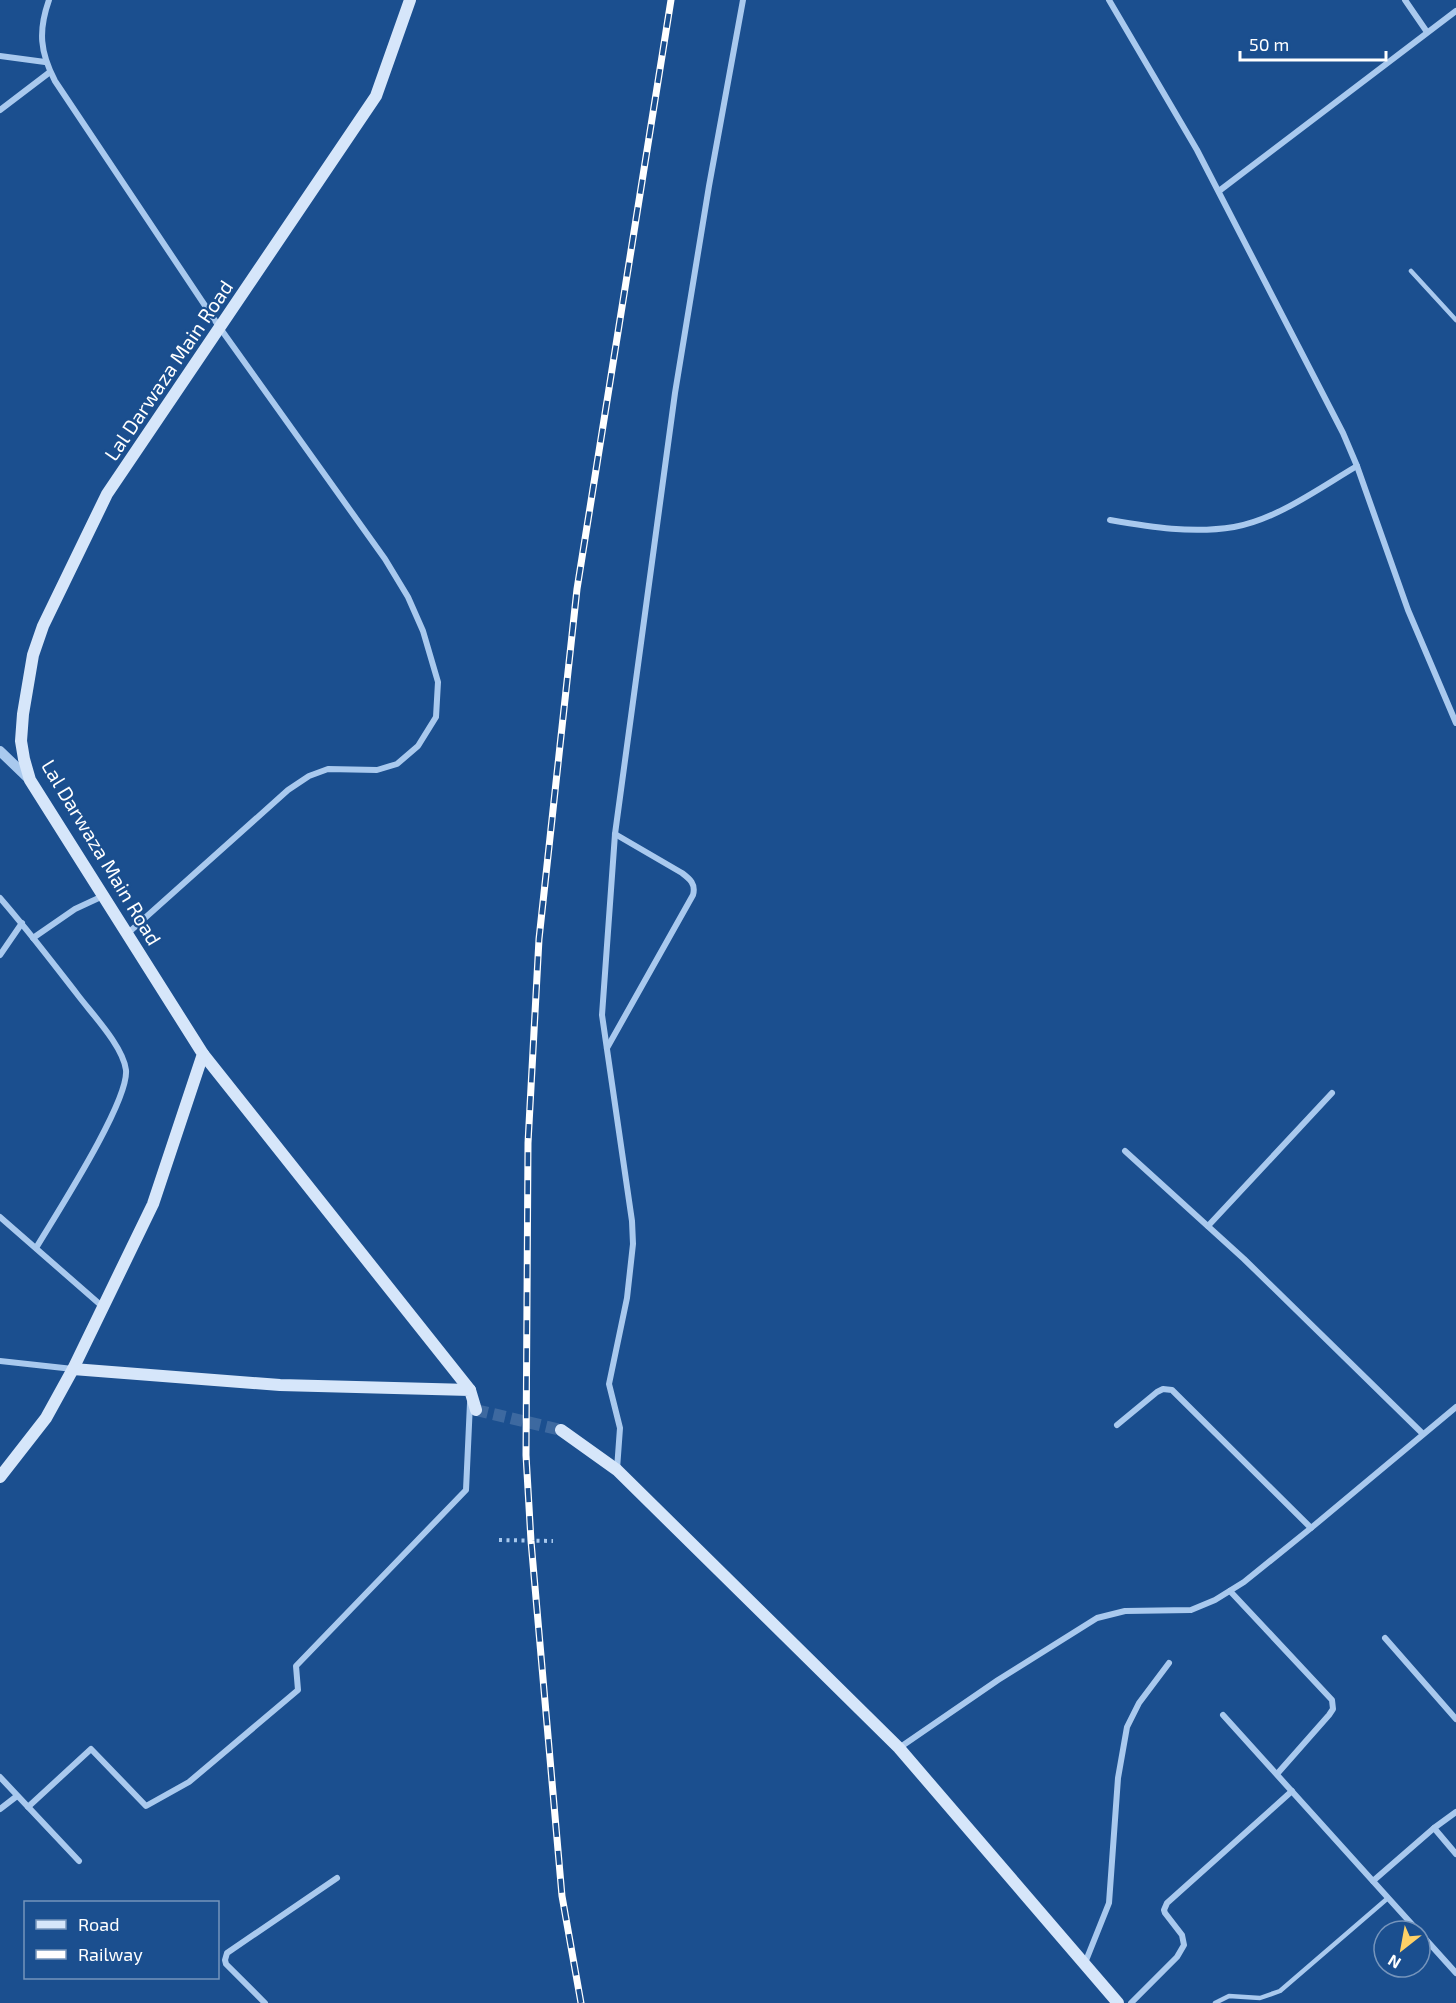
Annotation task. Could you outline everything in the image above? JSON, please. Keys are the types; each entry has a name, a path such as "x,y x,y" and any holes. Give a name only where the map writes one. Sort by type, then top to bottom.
{"main road":[{"name":"Lal Darwaza Main Road","path":"410,0 376,96 107,494 43,626 33,656 21,741 30,780 203,1053 470,1390"},
{"path":"0,1477 46,1418 73,1369 153,1204 203,1053"},
{"path":"73,1369 280,1385 470,1390 476,1410"},
{"path":"561,1430 617,1470 899,1748 1118,2003"}],"street":[{"path":"49,0 40,39 45,62 50,72 123,186 220,328 378,550 408,597 423,631 438,682 436,717 418,746 397,764 377,770 328,769 309,776 288,790 127,934"},
{"path":"617,1470 620,1428 609,1384 623,1322 633,1244 632,1221 602,1015 615,834 675,393 743,0"},
{"path":"1109,0 1197,150 1311,369 1357,466 1408,610 1456,723"},
{"path":"1405,0 1427,32"},
{"path":"1219,191 1456,11"},
{"path":"0,56 45,62"},
{"path":"0,110 50,72"},
{"path":"1110,520 1165,529 1204,530 1235,527 1264,518 1357,466"},
{"path":"0,751 30,780"},
{"path":"606,1048 695,889 690,879 682,873 615,834"},
{"path":"33,938 67,914 103,896"},
{"path":"0,898 22,923 122,1056 126,1072 123,1089 104,1131 36,1248"},
{"path":"0,955 22,923"},
{"path":"1208,1226 1332,1093"},
{"path":"1125,1151 1208,1226 1423,1434"},
{"path":"0,1217 103,1307"},
{"path":"0,1361 73,1369"},
{"path":"1118,1425 1157,1392 1163,1389 1172,1390 1311,1528"},
{"path":"28,1807 92,1749 146,1806 189,1782 298,1690 296,1666 466,1490 470,1390"},
{"path":"899,1748 998,1680 1097,1618 1125,1611 1191,1610 1230,1591 1311,1528 1456,1407"},
{"path":"1230,1591 1332,1700 1333,1709 1329,1715 1277,1774"},
{"path":"1385,1638 1456,1719"},
{"path":"1084,1964 1110,1903 1118,1779 1127,1727 1139,1703 1169,1663"},
{"path":"1223,1715 1407,1919"},
{"path":"0,1778 80,1861"},
{"path":"1131,2003 1177,1957 1184,1945 1182,1935 1165,1913 1167,1903 1293,1791"},
{"path":"0,1809 17,1796"},
{"path":"1374,1881 1434,1828 1456,1812"},
{"path":"1434,1828 1456,1854"},
{"path":"265,2003 226,1964 227,1953 337,1878"},
{"path":"1432,1946 1456,1973"}],"lane":[{"path":"1411,271 1456,320"},
{"path":"1215,2003 1229,1996 1260,1998 1280,1991 1388,1898"}],"path":[{"path":"499,1540 553,1541"}],"tunnel":[{"path":"476,1410 561,1430"}],"railway":[{"path":"581,2003 562,1896 531,1541 526,1455 528,1143 539,939 577,589 671,0"}]}
